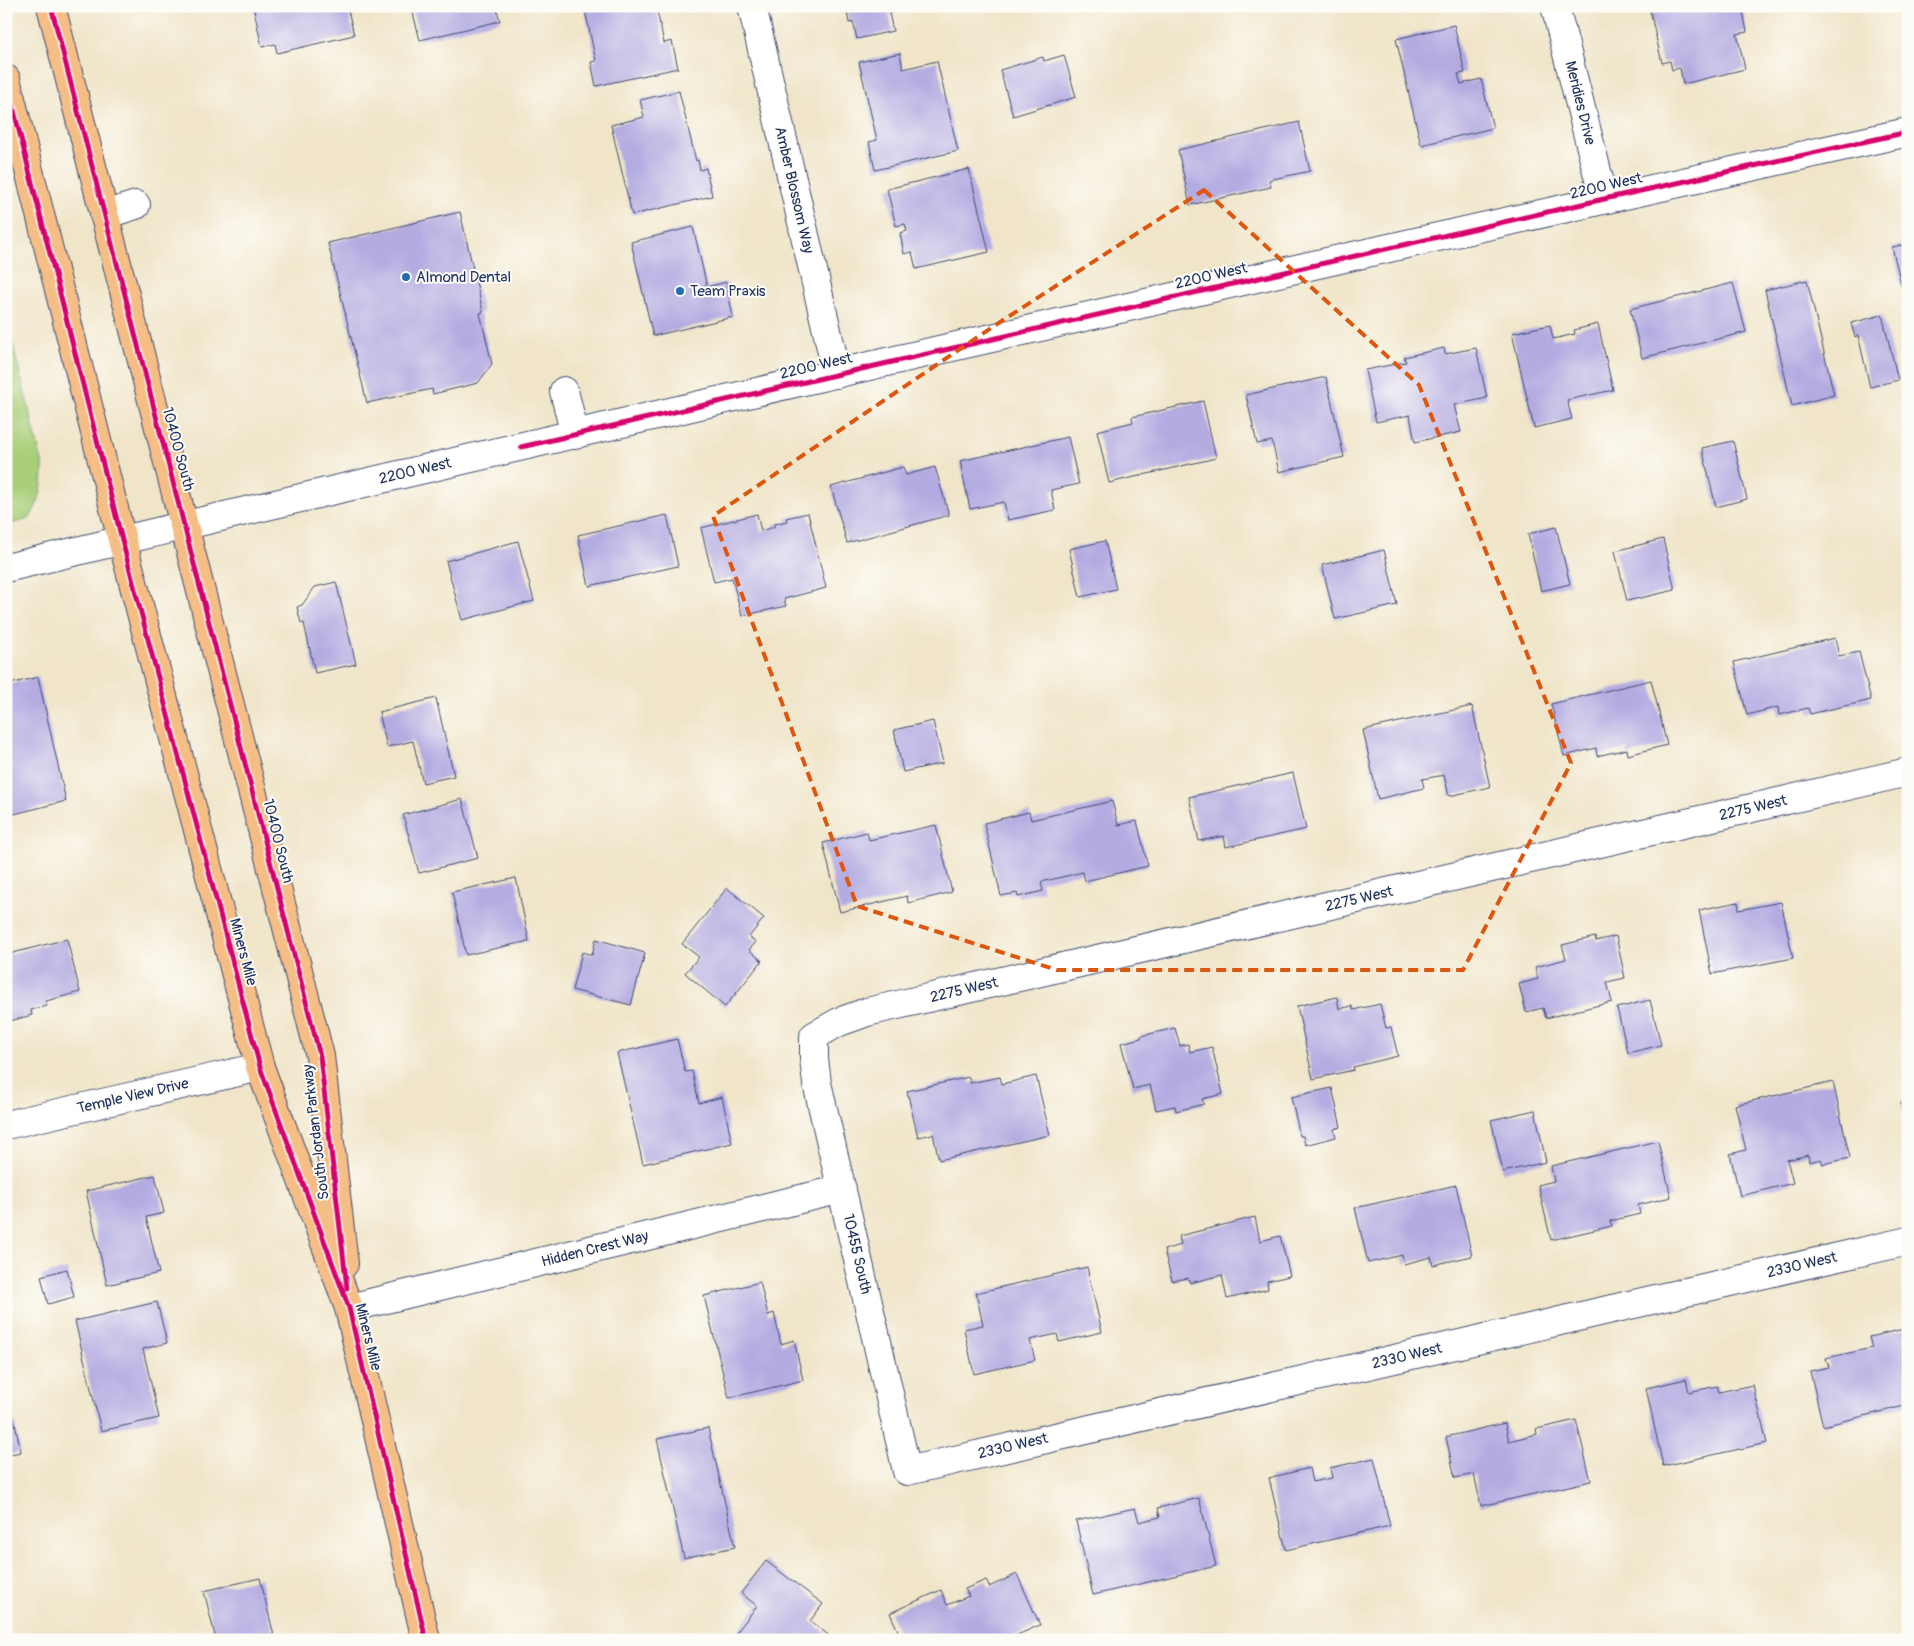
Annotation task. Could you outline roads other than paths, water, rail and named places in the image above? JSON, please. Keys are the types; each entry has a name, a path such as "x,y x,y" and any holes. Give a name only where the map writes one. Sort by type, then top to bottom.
{"main road":[{"name":"10400 South","path":"51,6 279,898"},
{"path":"6,79 122,540"},
{"name":"Miners Mile","path":"122,540 260,1066 349,1308 426,1640"},
{"name":"South Jordan Parkway","path":"279,898 320,1056 349,1308"}],"street":[{"name":"Amber Blossom Way","path":"752,6 836,374"},
{"name":"Meridies Drive","path":"1555,6 1604,199"},
{"name":"2200 West","path":"6,568 836,374 1604,199 1908,132"},
{"path":"104,216 136,206"},
{"path":"564,391 575,434"},
{"name":"2275 West","path":"814,1036 839,1022 867,1012 1908,772"},
{"name":"10455 South","path":"814,1036 817,1083 907,1471"},
{"name":"Temple View Drive","path":"6,1125 260,1066"},
{"name":"Hidden Crest Way","path":"349,1308 842,1189"},
{"name":"2330 West","path":"907,1471 1908,1241"}],"place":[{"name":"Almond Dental","path":"406,277"},
{"name":"Team Praxis","path":"680,291"}]}
